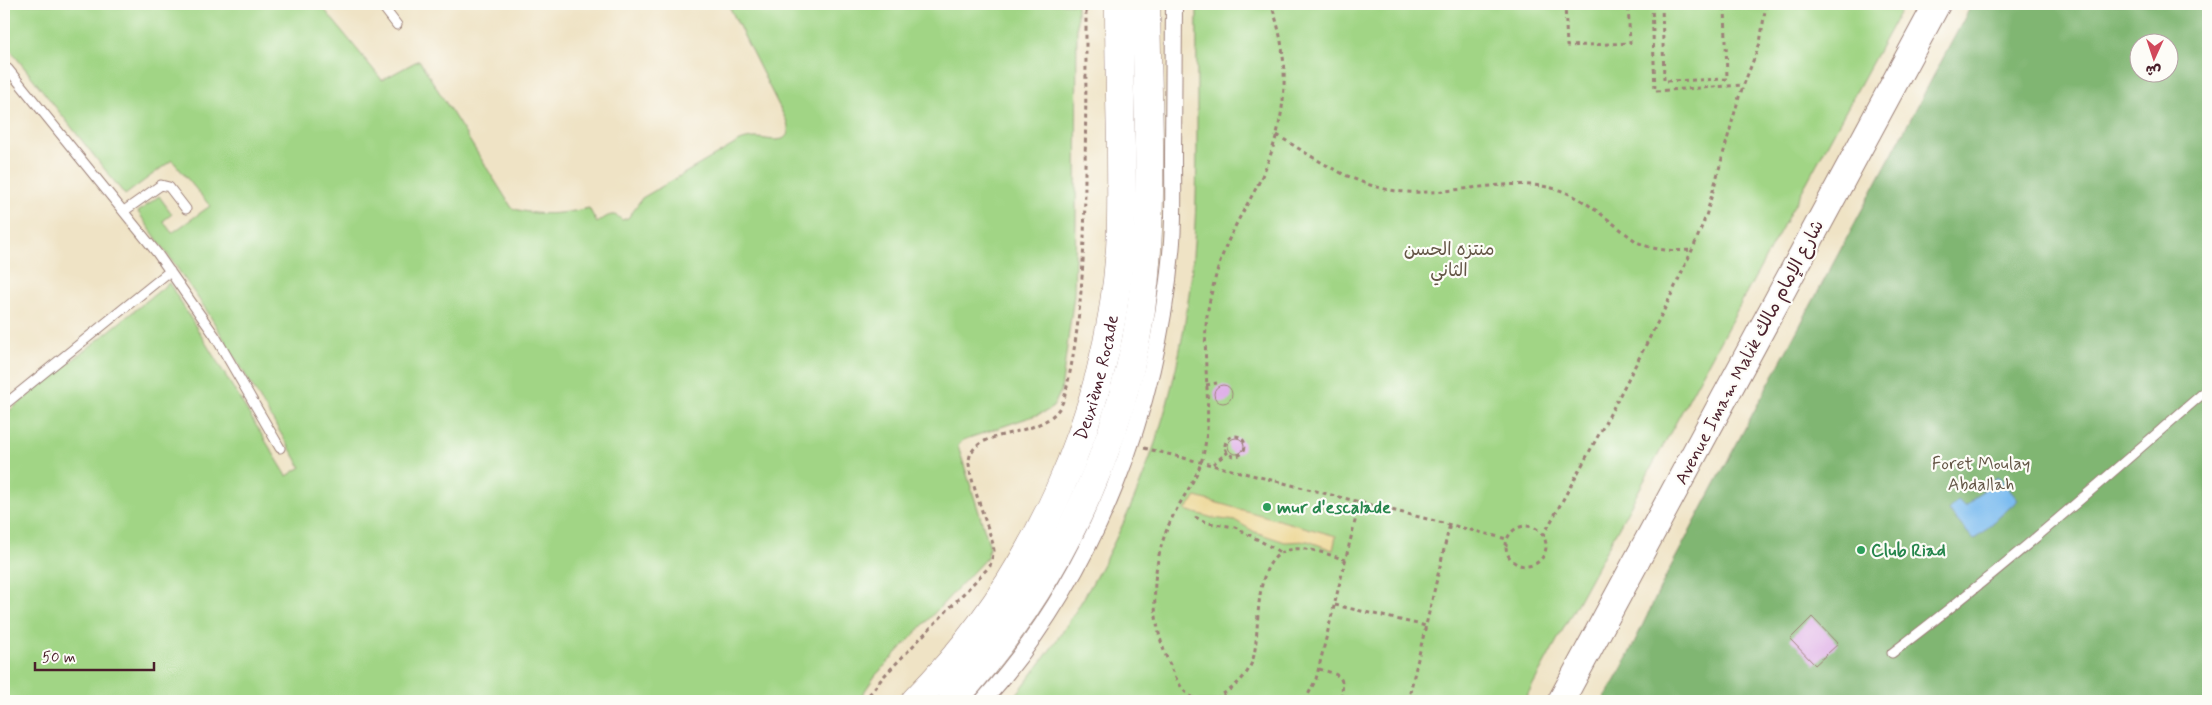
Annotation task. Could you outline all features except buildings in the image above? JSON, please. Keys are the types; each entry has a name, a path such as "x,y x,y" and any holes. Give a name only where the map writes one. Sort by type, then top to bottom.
{"highway":[{"name":"Deuxième Rocade","path":"915,701 974,634 1022,563 1053,505 1082,434 1093,398 1111,324 1120,249 1122,211 1119,4"},
{"name":"Deuxième Rocade","path":"952,701 996,650 1019,618 1061,551 1094,480 1120,406 1138,329 1147,251 1146,4"}],"main road":[{"name":"Avenue Imam Malik شارع الإمام مالك","path":"1542,701 1917,4"},
{"name":"Avenue Imam Malik شارع الإمام مالك","path":"1561,701 1937,4"}],"street":[{"path":"982,701 1000,682 1040,627 1076,569 1106,509 1132,445 1151,378 1163,318 1172,240 1174,4"}],"lane":[{"path":"381,4 397,25"},
{"path":"8,68 170,271 220,344 280,448"},
{"path":"124,211 161,185 170,187 186,210"},
{"path":"4,406 170,271"},
{"path":"1892,652 2008,562 2208,389"}],"path":[{"path":"864,701 884,676 990,566 994,551 993,544 969,462 973,449 984,441 1047,421 1058,410 1065,396 1077,329 1084,259 1086,4"},
{"path":"1200,701 1186,693 1168,662 1159,629 1154,590 1157,564 1163,539 1202,460 1206,434 1205,331 1213,283 1224,249 1262,177 1282,116 1285,78 1283,54 1271,4"},
{"path":"1565,4 1567,46 1630,43 1628,4"},
{"path":"1652,4 1656,91 1743,85"},
{"path":"1662,4 1664,81 1727,79 1725,4"},
{"path":"1543,536 1531,527 1517,528 1507,539 1506,546 1510,558 1515,562 1528,566 1540,560 1544,555 1543,536 1609,416 1665,308 1692,250 1706,216 1743,85 1760,43 1766,4"},
{"path":"1653,39 1663,38"},
{"path":"1277,135 1338,170 1377,187 1395,191 1434,193 1504,184 1533,185 1549,188 1579,199 1637,242 1648,247 1671,251 1692,250"},
{"path":"1206,385 1217,383"},
{"path":"1234,436 1243,440 1244,450 1242,454 1237,456 1228,452 1226,442 1229,438 1234,436"},
{"path":"1132,445 1202,460 1507,539"},
{"path":"1213,464 1228,452"},
{"path":"1305,701 1313,688 1319,669 1360,501"},
{"path":"1195,517 1208,523 1235,527 1282,553"},
{"path":"1408,701 1450,524"},
{"path":"1208,701 1218,697 1237,684 1248,669 1255,652 1261,590 1267,569 1282,553 1287,550 1305,549 1346,560"},
{"path":"1335,605 1426,626"},
{"path":"1319,669 1341,678 1344,686 1340,701"}],"green space":[{"path":"4,4 320,4 382,80 419,60 512,208 532,213 550,214 589,208 597,223 613,215 622,220 628,218 642,198 740,141 754,138 779,140 787,135 787,122 728,4 1077,4 1074,295 1061,391 1053,407 1045,412 963,440 958,446 989,544 988,556 875,676 858,701 4,701 4,415 169,283 287,476 301,467 207,311 138,212 159,196 172,214 163,221 172,233 210,206 172,160 125,195 4,42"},
{"name":"منتزه الحسن الثاني","path":"1197,4 1904,4 1524,701 1011,701 1050,650 1084,597 1114,543 1139,486 1160,428 1176,368 1187,306 1194,242 1197,153"},
{"name":"Foret Moulay Abdallah","path":"1972,4 2208,4 2208,701 1603,701 1623,666 1668,572"}],"sand":[{"path":"1196,497 1336,536 1333,550 1308,541 1285,542 1255,532 1236,521 1213,518 1185,510"}],"water":[{"path":"1998,476 2018,500 1974,540 1948,510 1958,500 1965,507"}],"place":[{"name":"mur d'escalade","path":"1267,507"},
{"name":"Club Riad","path":"1861,550"}]}
